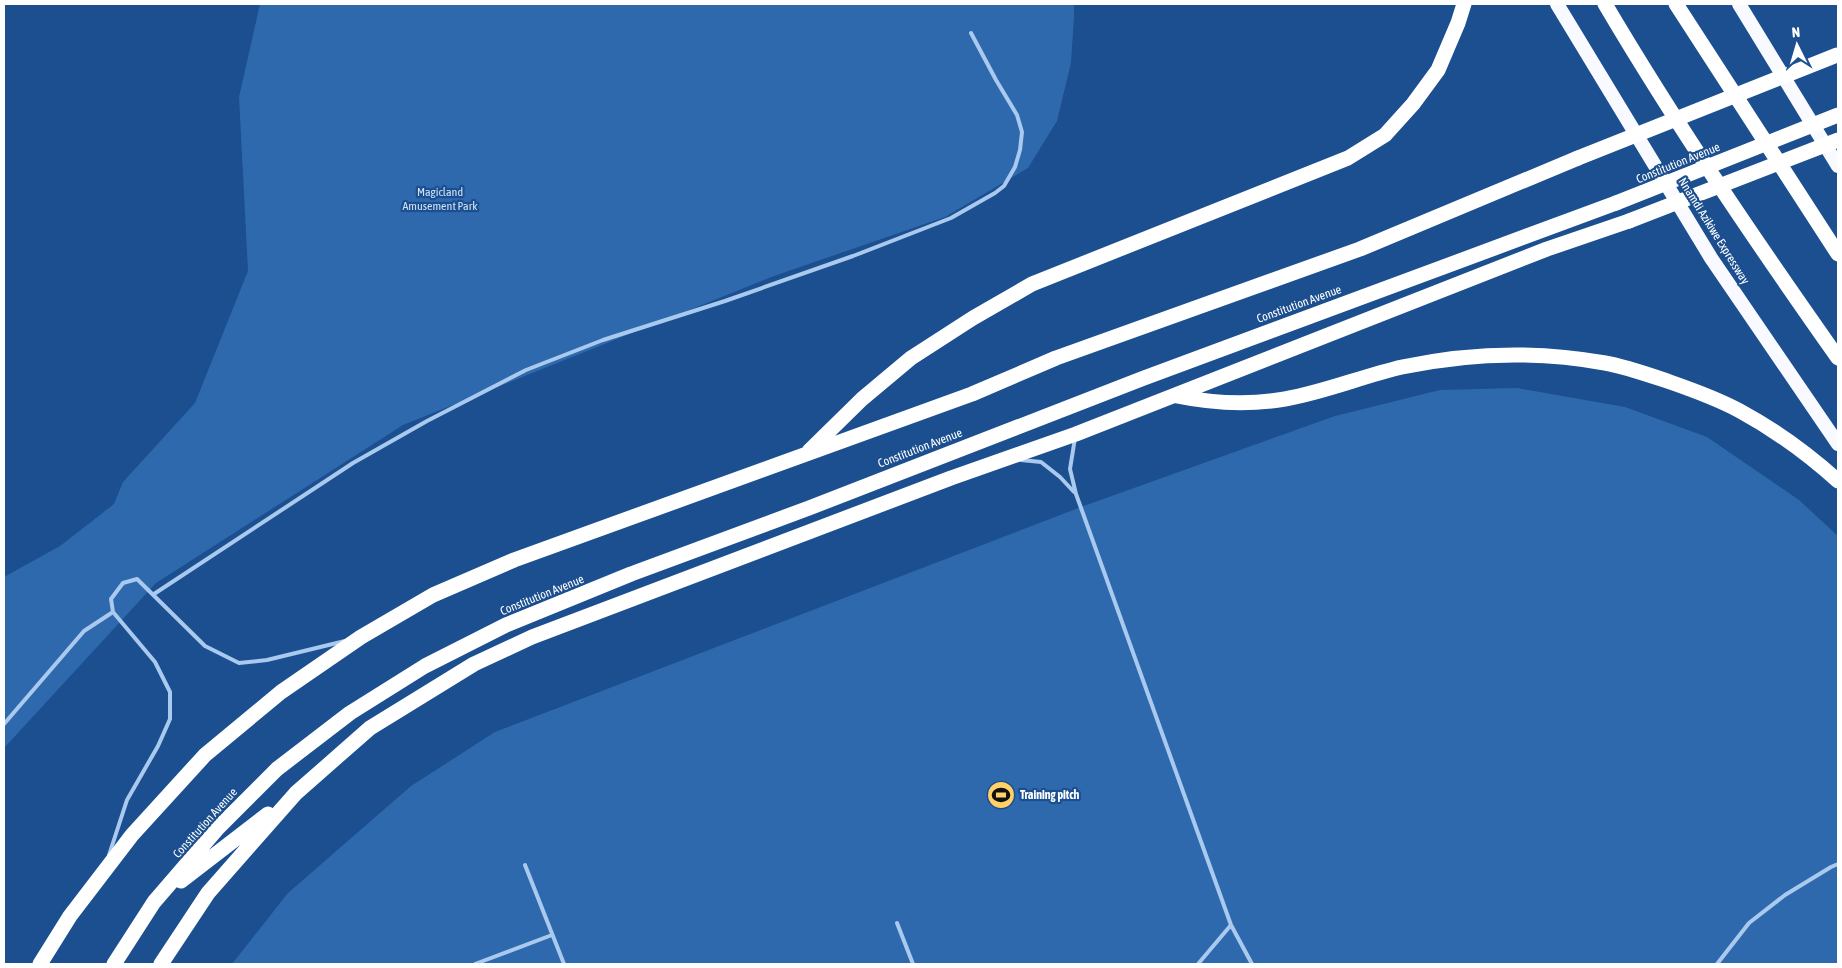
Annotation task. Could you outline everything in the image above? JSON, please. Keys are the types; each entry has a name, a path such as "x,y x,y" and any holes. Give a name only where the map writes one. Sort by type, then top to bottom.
{"highway":[{"path":"805,455 862,399 911,358 973,318 1032,284 1348,158 1385,135 1413,104 1438,70 1464,4"},
{"name":"Nnamdi Azikiwe Expressway","path":"1557,4 1712,258 1838,444"},
{"path":"1605,4 1760,248 1838,358"},
{"path":"1676,4 1838,254"},
{"path":"1738,4 1838,166"},
{"path":"40,964 70,916 132,835 205,755 281,692 361,637 433,595 514,560 972,394 1056,358 1360,249 1578,158 1838,55"},
{"name":"Constitution Avenue","path":"114,964 154,902 217,829 276,768 350,713 425,666 506,625 631,574 809,508 1144,378 1616,204 1838,115"},
{"path":"154,902 296,793 370,728 474,664 532,637 951,478 1156,404 1548,249 1629,221 1838,140"},
{"path":"1548,249 1576,218"},
{"path":"1177,396 1200,401 1264,402 1287,399 1431,361 1535,355 1572,358 1606,363 1646,374 1692,390 1739,410 1815,460 1838,480"},
{"path":"161,964 208,893 296,793"}],"lane":[{"path":"154,594 353,464 427,421 526,370 603,340 725,301 853,256 951,218 995,193 1004,186 1015,167 1020,150 1022,132 1017,115 971,33"},
{"path":"1083,431 1070,470 1076,494 1231,925 1252,964"},
{"path":"1007,458 1041,462 1060,477 1076,494"},
{"path":"103,872 127,800 158,746 170,719 170,692 155,662 113,612 111,598 123,583 137,579 205,646 238,664 267,660 361,637"},
{"path":"4,724 84,631 113,612"},
{"path":"1717,964 1749,923 1785,895 1838,864"},
{"path":"525,865 564,964"},
{"path":"897,923 912,964"},
{"path":"1198,964 1231,925"},
{"path":"476,964 552,935"}],"green space":[{"name":"Magicland Amusement Park","path":"260,4 1074,4 1074,17 1071,63 1057,121 1028,168 945,217 774,276 403,425 156,583 4,748 4,577 60,546 114,504 123,482 195,403 248,271 239,97"},
{"path":"1517,388 1625,407 1707,437 1799,500 1838,536 1838,964 232,964 288,893 411,786 495,732 1081,507 1335,416 1440,390"}],"place":[{"name":"Training pitch","path":"1001,795"}]}
